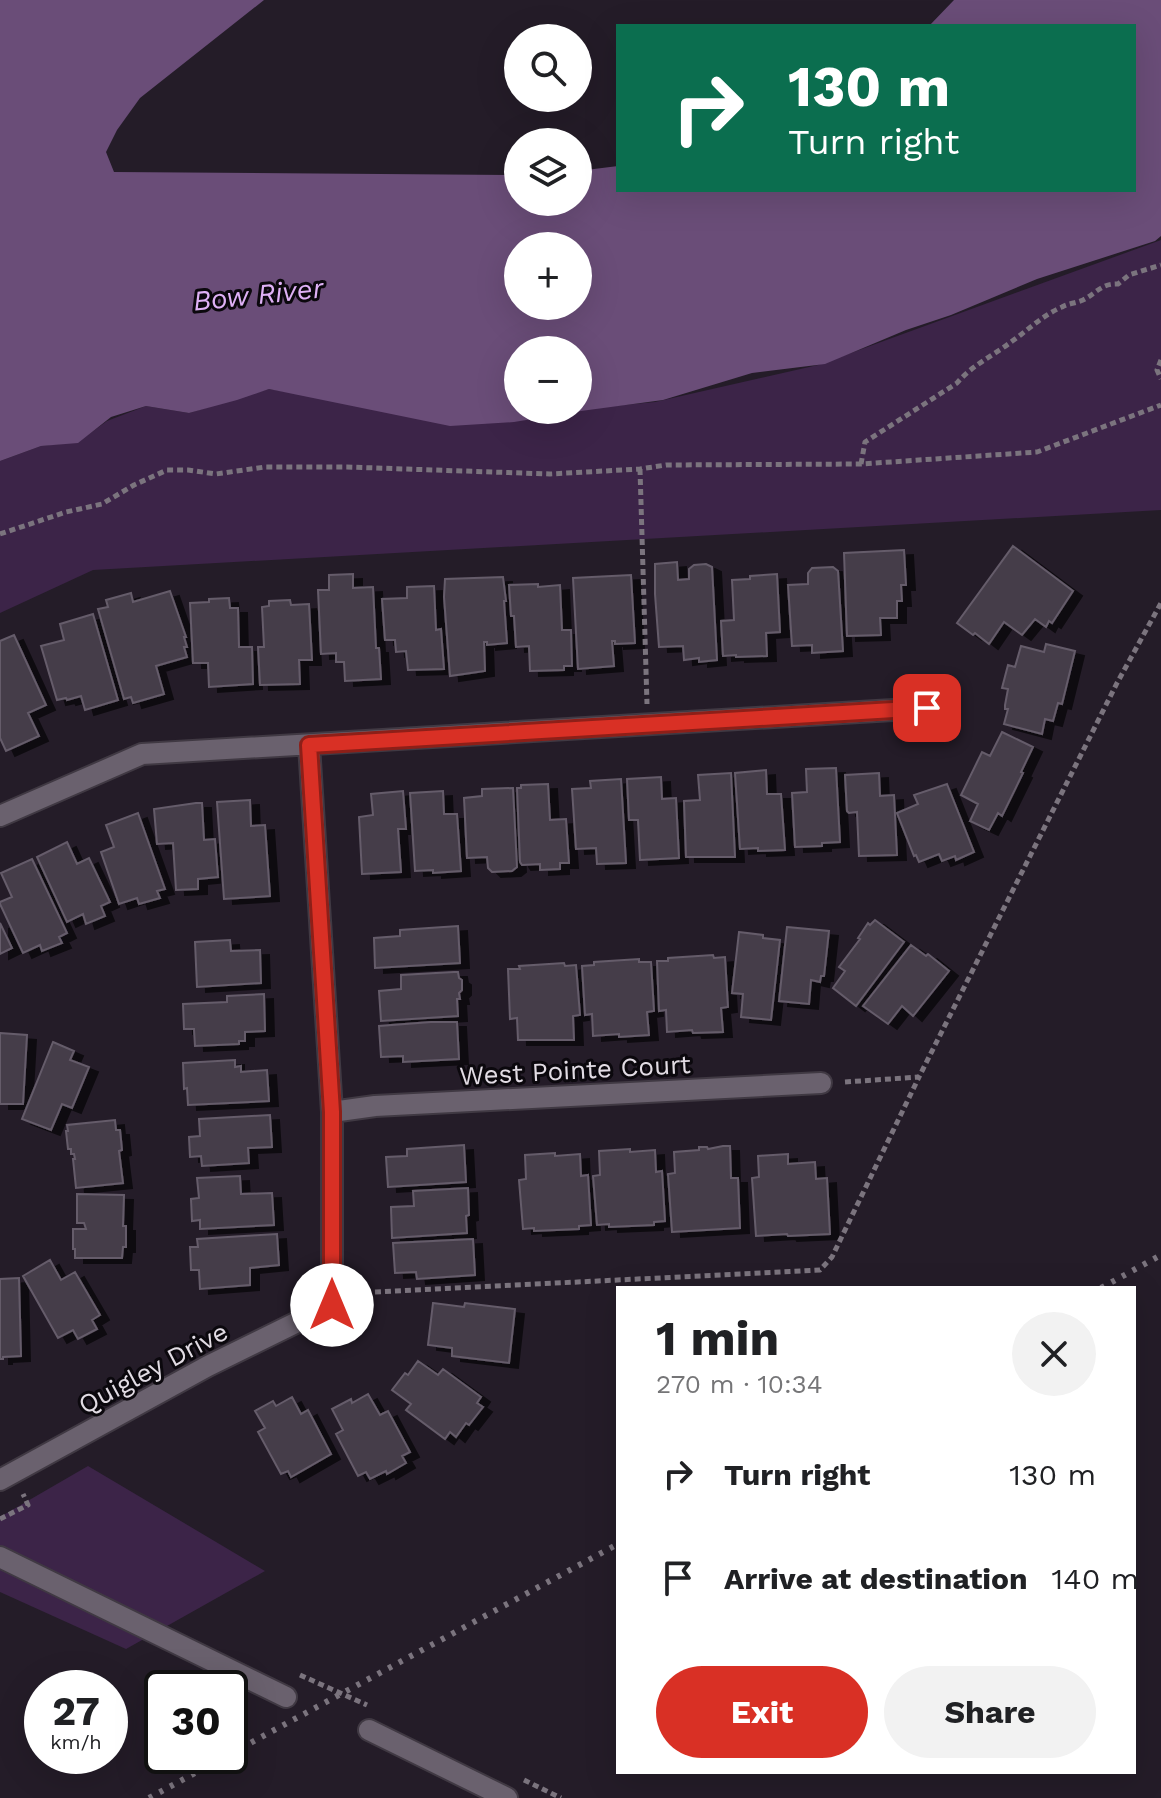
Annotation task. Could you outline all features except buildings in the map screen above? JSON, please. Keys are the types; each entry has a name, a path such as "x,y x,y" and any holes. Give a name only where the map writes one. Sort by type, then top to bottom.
{"street":[{"path":"0,816 142,754 927,708"},
{"path":"309,745 332,1112 332,1300"},
{"name":"West Pointe Court","path":"332,1112 375,1106 821,1083"},
{"name":"Quigley Drive","path":"0,1480 332,1300"},
{"path":"0,1557 286,1697"},
{"path":"369,1730 507,1798"}],"path":[{"path":"861,464 865,442 957,383 1041,318 1086,299 1103,286 1118,284 1129,275 1161,265"},
{"path":"1161,360 1157,370 1161,379"},
{"path":"0,534 66,512 102,504 167,470 216,474 265,467 347,467 550,474 666,465 861,464 1037,452 1161,405"},
{"path":"640,469 648,726"},
{"path":"332,1300 820,1270 832,1257 1117,683 1161,603"},
{"path":"821,1083 919,1077"},
{"path":"0,1519 28,1505 23,1496"}],"shaded area":[{"path":"1161,240 1161,510 93,570 0,613 0,461 41,446 78,442 107,421 146,406 189,413 269,389 456,421 504,416 504,424 592,424 592,408 655,402 818,365"},
{"path":"88,1466 265,1571 126,1649 0,1592 0,1517"}],"water":[{"name":"Bow River","path":"0,0 264,0 140,98 117,130 106,152 114,172 504,175 504,216 592,216 592,169 616,166 616,192 1136,192 1136,24 931,24 954,0 1161,0 1161,236 1155,241 1037,279 825,364 752,373 663,400 592,410 592,336 504,336 504,423 450,426 269,389 189,413 146,406 111,417 78,443 41,446 0,461"}],"railway":[{"path":"1105,1286 1161,1255"},
{"path":"248,1744 616,1545"},
{"path":"149,1798 193,1774"}],"route":[{"path":"332,1305 332,1112 309,745 927,708"}]}
